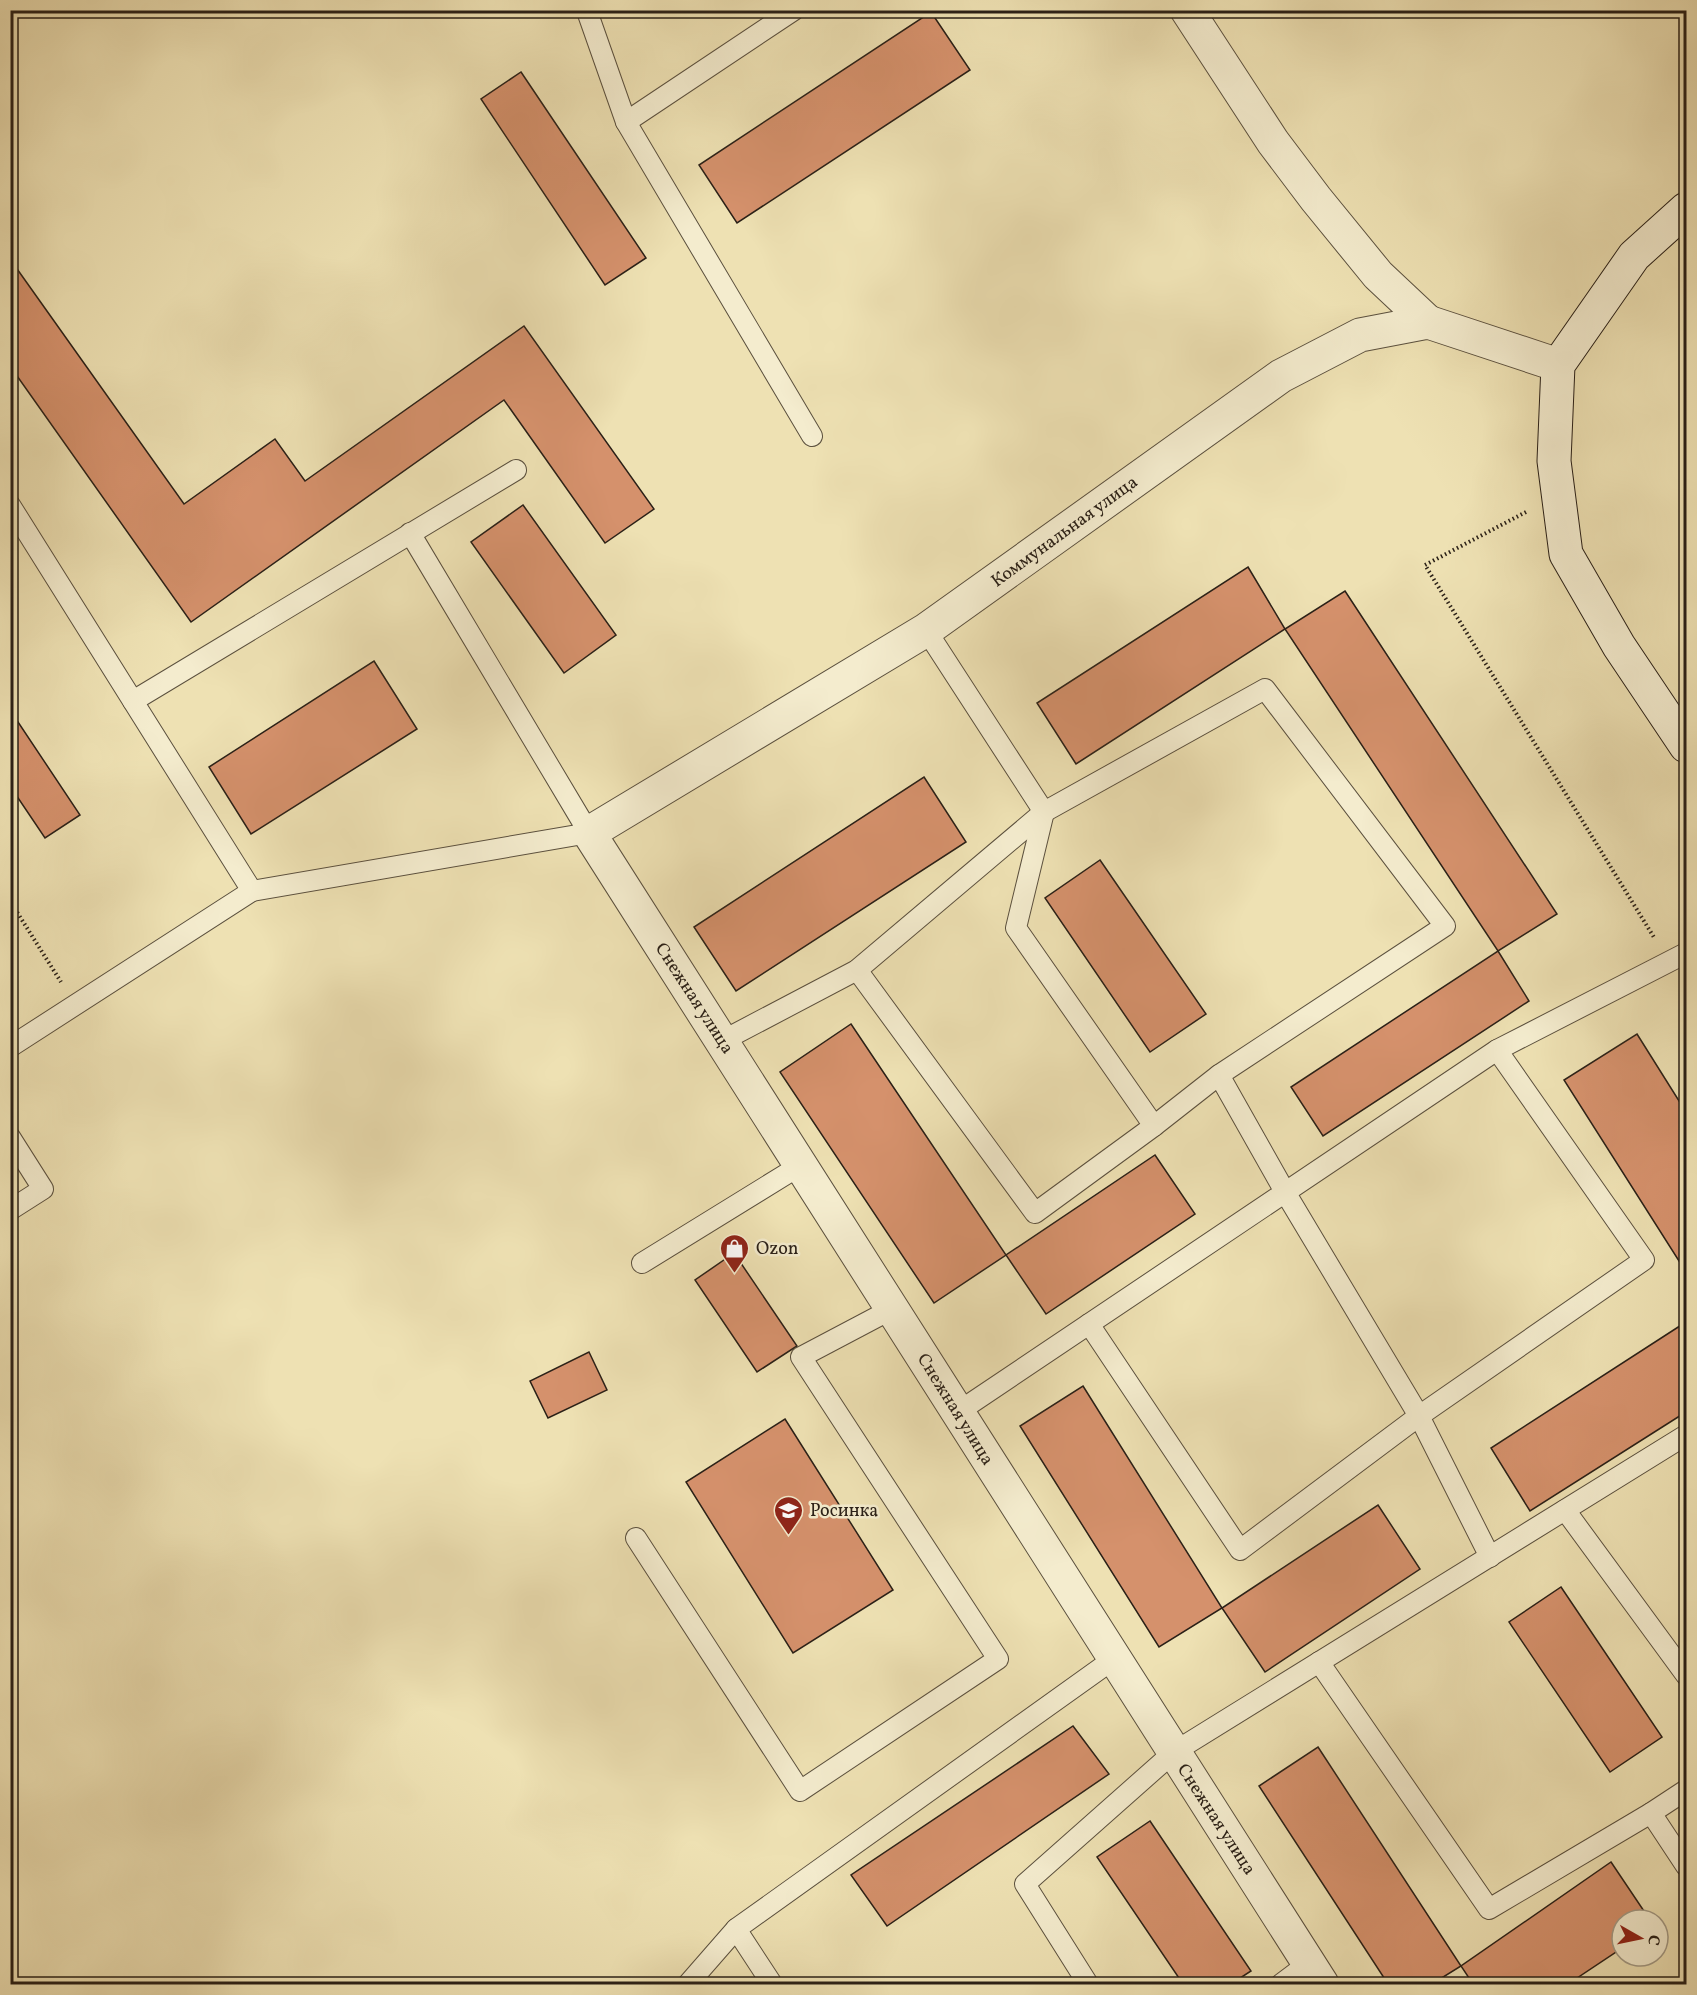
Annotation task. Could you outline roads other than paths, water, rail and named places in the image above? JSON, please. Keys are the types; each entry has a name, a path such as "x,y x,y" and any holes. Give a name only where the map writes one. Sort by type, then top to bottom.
{"street":[{"path":"1188,10 1273,142 1316,199 1378,275 1428,322"},
{"path":"1686,209 1634,256 1558,365 1554,461 1566,554 1619,646 1686,746"},
{"name":"Коммунальная улица","path":"589,833 926,630 1281,376 1360,334 1428,322 1558,365"},
{"name":"Снежная улица","path":"589,833 1316,1974"}],"lane":[{"path":"626,122 794,10"},
{"path":"588,14 626,122 812,436"},
{"path":"133,701 516,470"},
{"path":"10,506 252,891"},
{"path":"10,1047 252,891 589,833 410,533"},
{"path":"926,630 1044,812 1016,928 1154,1126"},
{"path":"722,1041 857,970 1044,812 1265,689 1445,926 1219,1075 1035,1214 857,970"},
{"path":"958,1412 1497,1050 1678,958"},
{"path":"1089,1324 1240,1550 1419,1416 1644,1260 1497,1050"},
{"path":"1219,1075 1285,1192 1419,1416 1490,1557"},
{"path":"10,1137 43,1189 10,1210"},
{"path":"642,1263 801,1165"},
{"path":"636,1538 800,1791 998,1659 801,1357 892,1309"},
{"path":"1088,1984 1025,1884 1174,1752 1686,1435"},
{"path":"1565,1510 1686,1675"},
{"path":"688,1984 736,1929 1115,1658"},
{"path":"1319,1662 1489,1909 1686,1790"},
{"path":"1651,1813 1686,1866"},
{"path":"736,1929 772,1984"},
{"path":"1281,1984 1316,1974"}],"place":[{"name":"Ozon","path":"735,1274"},
{"name":"Росинка","path":"789,1536"}]}
